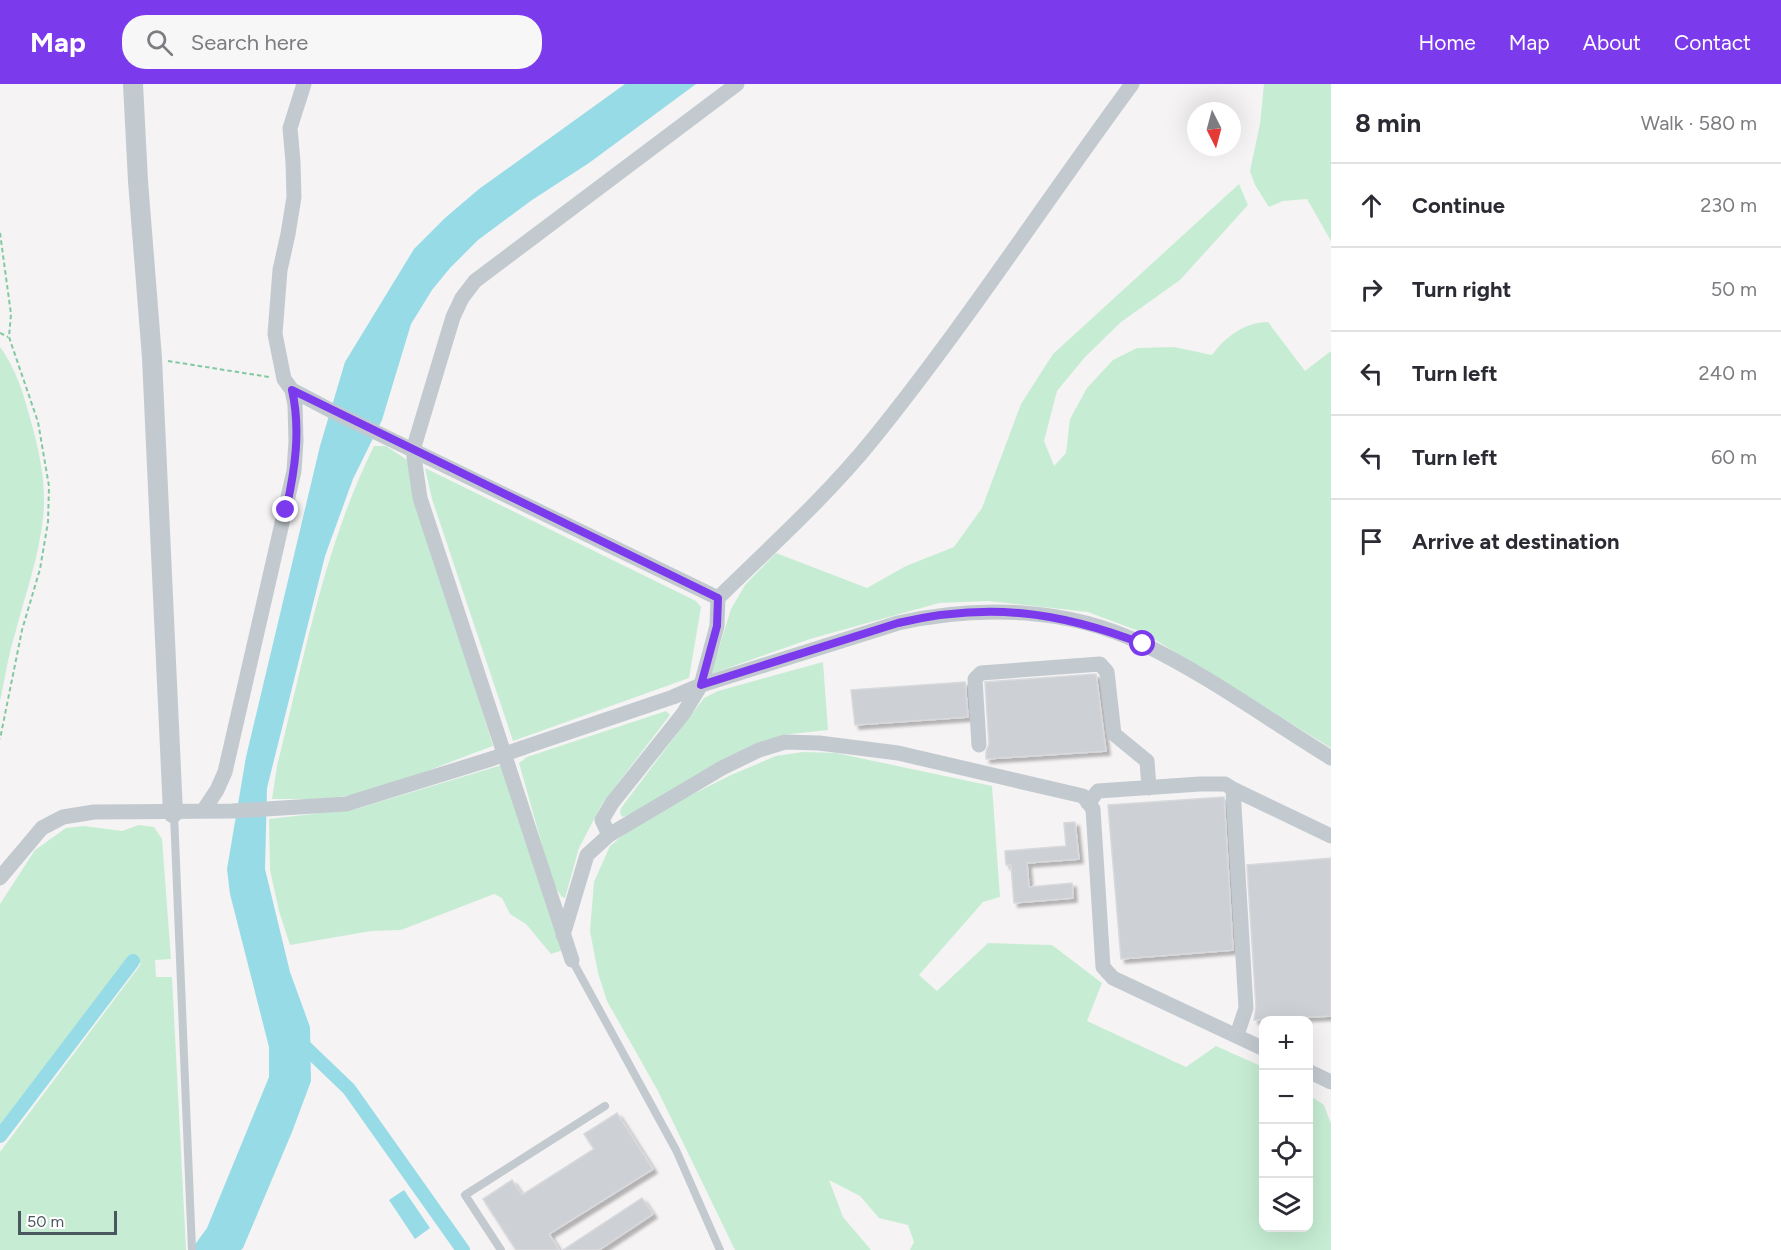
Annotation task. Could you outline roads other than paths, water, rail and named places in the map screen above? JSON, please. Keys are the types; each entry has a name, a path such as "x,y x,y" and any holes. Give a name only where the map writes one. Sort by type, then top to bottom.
{"street":[{"path":"133,84 152,358 173,813"},
{"path":"203,811 217,790 225,772 294,471 295,405 275,334 280,270 294,197 294,162 290,128 304,84"},
{"path":"572,960 420,498 413,450 453,317 462,298 475,281 737,84"},
{"path":"609,835 602,820 612,803 683,714 701,685 717,626 718,598 811,506 871,441 938,355 1132,84"},
{"path":"288,384 332,411 718,598"},
{"path":"0,878 42,828 63,817 94,812 173,813 346,804 491,759 673,697 701,685 898,623 931,615 959,612 1002,611 1074,621 1143,644 1201,677 1331,758"},
{"path":"979,745 975,679 981,673 1100,664 1107,672 1113,734 1147,761 1149,788"},
{"path":"563,935 587,855 609,835 722,768 759,750 785,742 819,743 898,753 1083,796 1093,809 1103,967 1113,978 1259,1046"},
{"path":"1088,803 1098,792 1225,784 1331,836"},
{"path":"1233,789 1246,1008 1237,1035"},
{"path":"1313,1073 1331,1082"}],"lane":[{"path":"173,813 192,1249"},
{"path":"572,960 676,1150 720,1250"},
{"path":"501,1250 465,1195 605,1106"}],"water":[{"path":"625,84 696,84 589,163 532,200 478,240 450,268 432,290 411,324 382,420 353,479 325,556 267,788 265,869 290,972 310,1027 311,1081 243,1248 241,1250 191,1250 207,1228 269,1077 269,1047 230,894 227,869 246,757 320,446 345,362 414,249 445,218 479,189"},
{"path":"404,1190 430,1228 415,1239 389,1200"}],"waterway":[{"path":"0,1136 133,961"},
{"path":"300,1042 349,1089 463,1250"}]}
